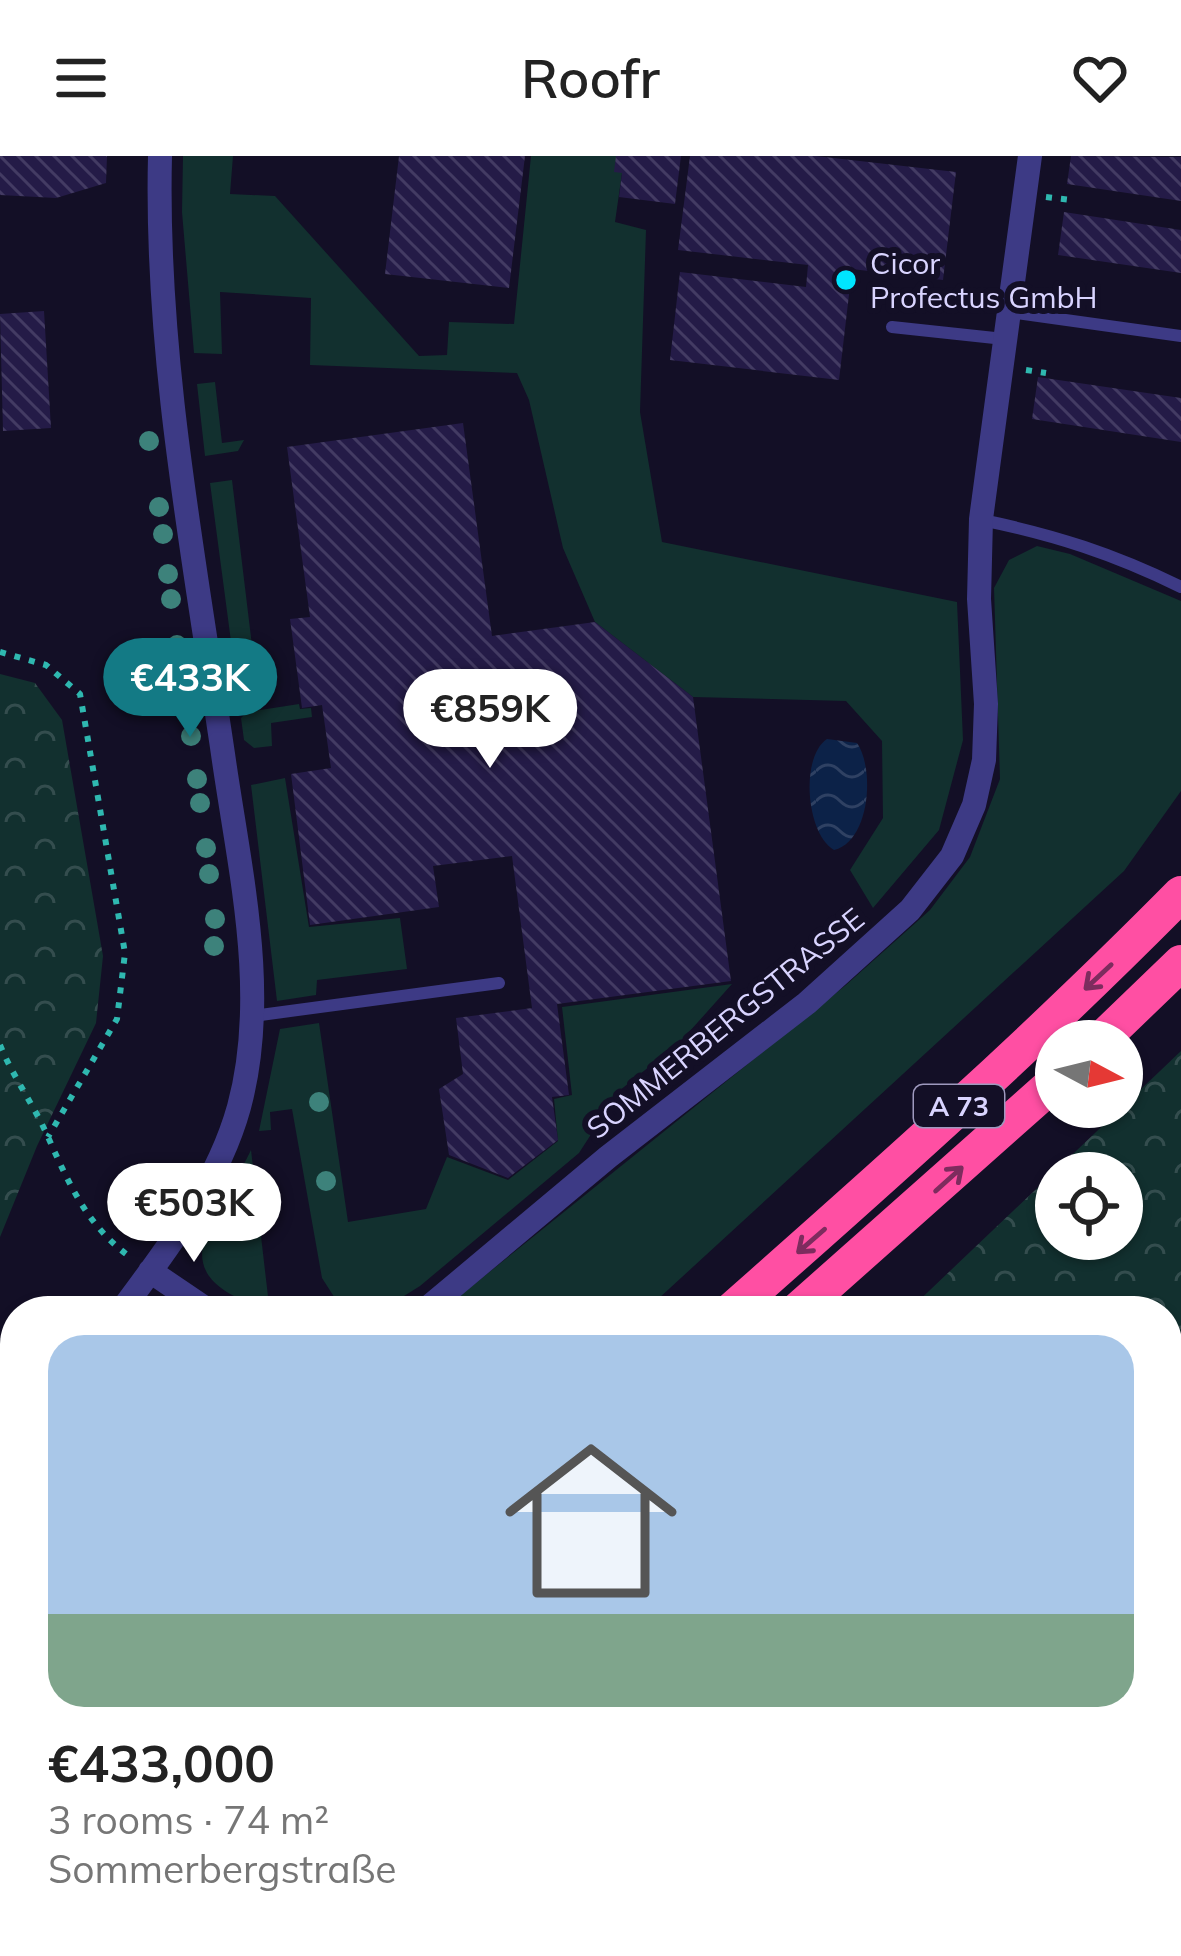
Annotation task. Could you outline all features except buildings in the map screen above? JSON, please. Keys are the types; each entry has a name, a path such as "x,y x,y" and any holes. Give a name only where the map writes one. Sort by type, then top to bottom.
{"highway":[{"name":"A 73","path":"748,1296 926,1137 1181,894"},
{"path":"1122,1020 1181,963"},
{"name":"A 73","path":"814,1296 1035,1100"}],"street":[{"path":"132,1296 200,1198 225,1148 249,1062 253,1016 242,889 168,345 158,209 160,156"},
{"name":"SOMMERBERGSTRASSE","path":"442,1296 608,1156 807,1003 910,910 952,856 974,806 984,760 981,520 1030,156"},
{"path":"150,1271 187,1296"}],"lane":[{"path":"1008,312 1181,336"},
{"path":"892,327 1004,339"},
{"path":"981,520 1064,537 1181,587"},
{"path":"253,1016 499,983"}],"path":[{"path":"0,652 46,664 80,694 125,953 117,1019 48,1137"},
{"path":"0,1045 66,1182 116,1248 150,1271"}],"green space":[{"path":"183,156 233,156 230,194 275,196 419,356 447,355 449,322 514,324 531,156 616,156 622,173 615,222 646,230 640,412 662,542 957,602 963,740 939,830 873,908 850,870 883,818 882,741 846,701 693,697 595,622 563,548 529,400 517,373 310,365 311,298 220,292 222,354 194,353 182,212"},
{"path":"215,382 222,443 244,440 238,451 205,456 197,384"},
{"path":"232,480 254,662 234,664 210,483"},
{"path":"1037,546 1070,554 1181,601 1181,791 1124,871 661,1296 460,1296 846,985 930,910 970,857 1000,779 994,588 1009,560"},
{"path":"0,674 35,683 62,720 103,956 96,1023 0,1237"},
{"path":"299,704 300,709 311,708 312,717 271,723 272,746 254,748 244,740 241,718 247,712"},
{"path":"285,778 309,927 400,918 407,969 317,980 316,995 277,1001 251,785"},
{"path":"732,984 681,1041 619,1091 579,1153 420,1286 404,1296 334,1296 322,1278 292,1109 270,1112 271,1130 259,1131 280,1029 319,1023 348,1222 426,1209 447,1157 508,1180 558,1141 554,1099 572,1095 562,1007"},
{"path":"1181,1051 1181,1296 924,1296 1035,1190 1035,1260 1143,1260 1143,1152 1075,1152 1100,1128 1143,1128 1143,1087"},
{"path":"251,1150 268,1296 235,1296 210,1278 203,1261 212,1221"}],"water":[{"path":"827,739 857,743 866,769 862,819 846,844 834,850 817,828 810,795 813,762"}],"place":[{"name":"Cicor Profectus GmbH","path":"846,280"}]}
